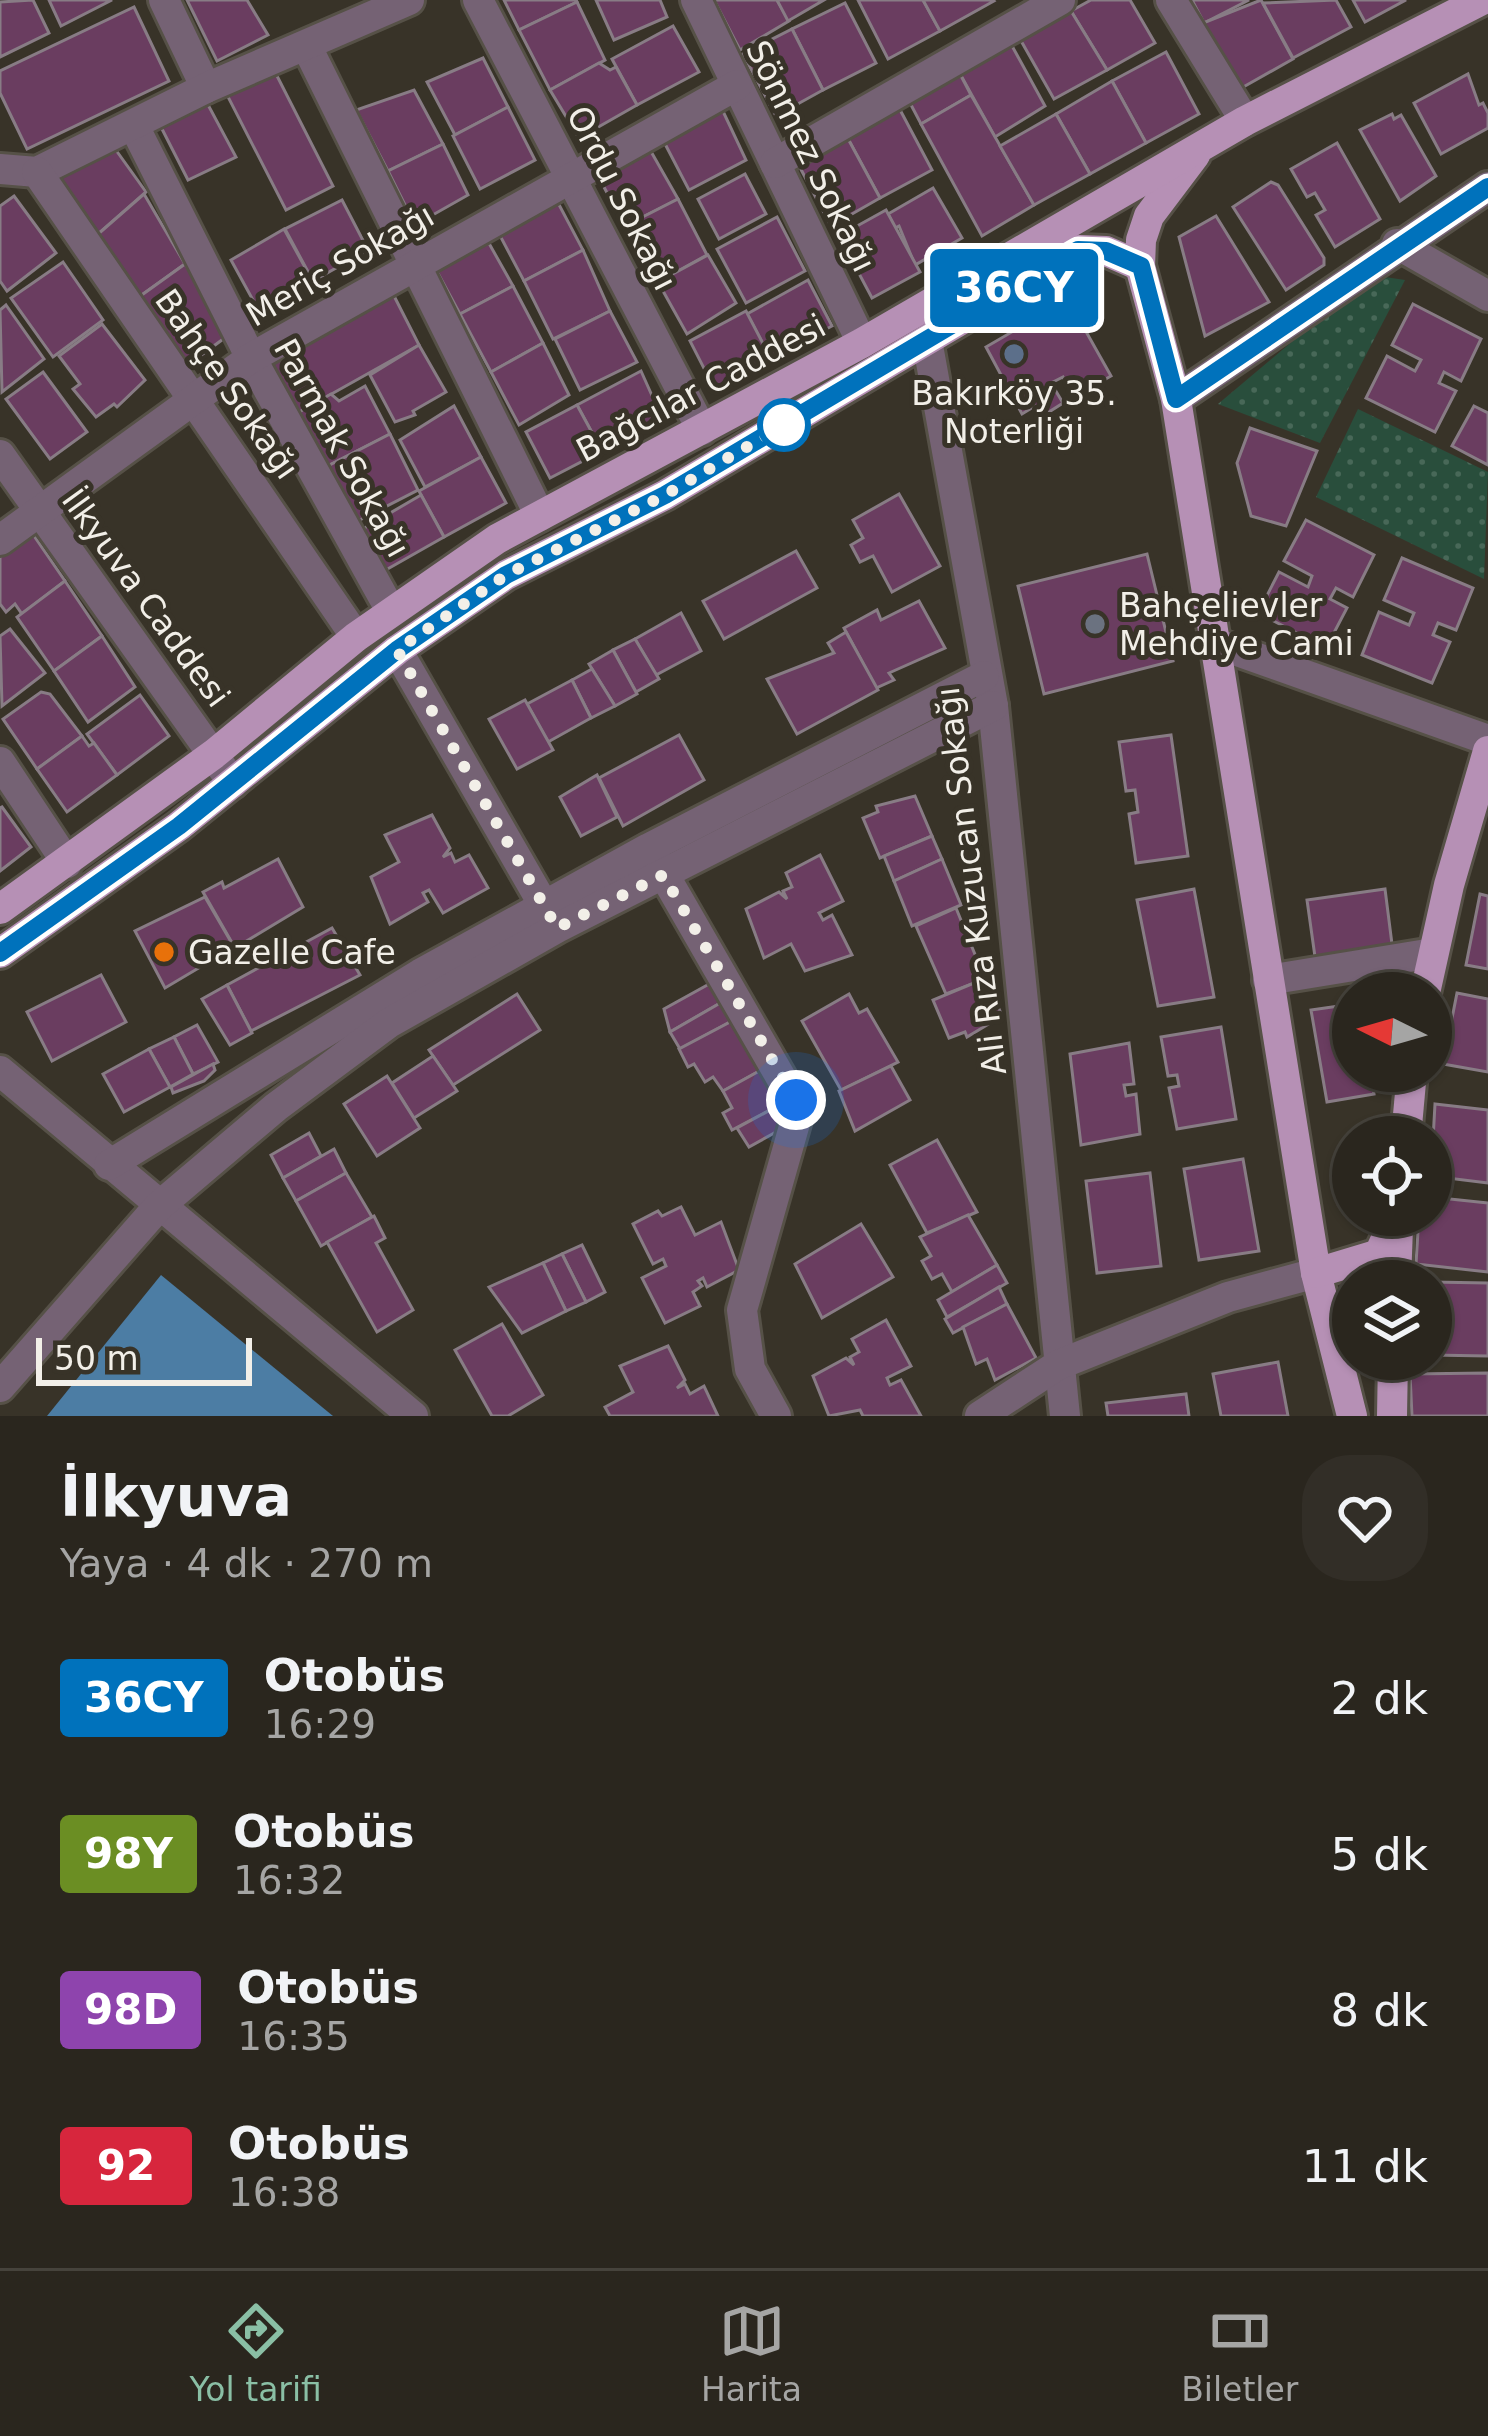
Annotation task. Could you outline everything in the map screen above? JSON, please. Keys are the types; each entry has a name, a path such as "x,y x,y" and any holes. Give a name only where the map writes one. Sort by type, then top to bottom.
{"main road":[{"name":"Bağcılar Caddesi","path":"0,909 214,754 391,611 540,516 862,343 1245,121 1482,0"},
{"path":"1202,145 1149,216 1141,266 1176,399 1316,1273 1352,1416"},
{"path":"0,953 233,783 397,650 506,575 665,495 1078,250 1106,251 1141,266"},
{"path":"1429,972 1488,751"},
{"path":"1316,1273 1379,1254 1388,1236"},
{"path":"1392,1416 1393,1380"}],"street":[{"path":"164,0 206,88"},
{"path":"0,169 37,172 206,88 307,47 348,13 409,0"},
{"name":"Ordu Sokağı","path":"478,0 702,430"},
{"name":"Sönmez Sokağı","path":"696,0 862,343"},
{"path":"775,163 1060,0"},
{"path":"1171,0 1245,121"},
{"path":"307,47 540,516"},
{"name":"Meriç Sokağı","path":"0,540 250,358 737,85"},
{"name":"Parmak Sokağı","path":"134,126 250,358 391,611"},
{"name":"Bahçe Sokağı","path":"37,172 356,637"},
{"path":"1176,399 1397,244 1488,187"},
{"path":"1397,244 1488,296"},
{"name":"Ali Rıza Kuzucan Sokağı","path":"927,340 993,706 1065,1416"},
{"name":"İlkyuva Caddesi","path":"0,455 233,783"},
{"path":"1215,643 1488,740"},
{"path":"397,650 551,918"},
{"path":"0,1387 158,1207 276,1107 389,1022 551,918 984,676"},
{"path":"656,862 993,706"},
{"path":"0,762 67,863"},
{"path":"656,862 799,1109 742,1310 750,1369 776,1416"},
{"path":"109,1165 420,974 551,918"},
{"path":"1268,980 1433,953"},
{"path":"0,1070 413,1416"},
{"path":"980,1416 1058,1366 1228,1297 1316,1273"}],"green space":[{"path":"1371,275 1405,280 1320,443 1218,404"},
{"path":"1358,409 1488,472 1484,579 1316,497"}],"water":[{"path":"161,1275 333,1416 47,1416"}],"building":[{"path":"33,0 49,33 0,57 0,2"},
{"path":"49,0 112,0 61,26"},
{"path":"187,0 247,0 268,35 217,61"},
{"path":"504,0 576,0 577,2 519,30"},
{"path":"596,0 660,0 667,17 614,40"},
{"path":"714,0 777,0 789,21 740,50"},
{"path":"777,0 824,0 788,21"},
{"path":"858,0 923,0 940,31 888,59"},
{"path":"923,0 993,0 994,1 940,31"},
{"path":"1091,0 1130,0 1155,43 1107,70 1071,11"},
{"path":"1192,0 1249,0 1204,23"},
{"path":"1261,0 1293,59 1238,90 1203,23"},
{"path":"1336,0 1351,27 1293,58 1263,3"},
{"path":"1353,0 1406,0 1365,22"},
{"path":"577,2 605,60 550,90 519,30"},
{"path":"845,3 876,63 823,90 792,29"},
{"path":"134,7 169,81 27,149 0,93 0,71"},
{"path":"1071,11 1107,70 1054,99 1020,39"},
{"path":"673,26 699,72 637,105 612,59"},
{"path":"792,29 823,90 776,116 743,54"},
{"path":"1011,44 1045,106 995,137 959,72"},
{"path":"1166,52 1199,114 1146,143 1112,81"},
{"path":"483,58 508,107 455,135 427,82"},
{"path":"599,63 610,70 616,67 637,105 579,138 550,90"},
{"path":"272,66 333,186 286,210 224,89"},
{"path":"959,72 971,95 921,124 909,101"},
{"path":"1468,74 1479,105 1483,103 1488,113 1488,128 1441,154 1414,103"},
{"path":"1112,81 1146,143 1090,174 1056,114"},
{"path":"414,90 443,144 388,171 356,110"},
{"path":"971,95 1034,205 982,236 921,124"},
{"path":"206,101 236,157 188,180 161,127"},
{"path":"898,106 932,170 880,198 846,135"},
{"path":"508,107 535,160 480,189 453,136"},
{"path":"721,107 746,160 689,190 663,140"},
{"path":"1056,114 1090,174 1034,205 1000,146"},
{"path":"1392,114 1394,119 1401,115 1436,176 1400,201 1360,130"},
{"path":"846,135 880,198 831,226 797,162"},
{"path":"1337,143 1380,219 1335,247 1316,215 1325,210 1315,193 1307,197 1291,169"},
{"path":"443,144 468,195 415,225 388,171"},
{"path":"113,146 146,192 97,235 50,175"},
{"path":"649,148 678,199 625,226 598,176"},
{"path":"745,174 766,214 719,239 698,199"},
{"path":"1271,182 1278,185 1324,258 1324,265 1286,290 1233,207"},
{"path":"933,188 962,238 915,265 899,226 895,228 888,214"},
{"path":"144,194 185,264 139,297 97,235"},
{"path":"14,196 56,253 7,291 0,281 0,206"},
{"path":"556,199 583,250 524,281 497,230"},
{"path":"678,199 707,255 658,282 625,226"},
{"path":"342,200 368,250 313,281 285,229"},
{"path":"886,210 920,272 872,298 839,236"},
{"path":"1216,216 1269,302 1205,336 1179,237"},
{"path":"777,217 805,271 746,303 717,249"},
{"path":"284,229 312,280 259,311 231,260"},
{"path":"486,238 513,286 460,314 434,266"},
{"path":"583,250 610,311 553,339 524,281"},
{"path":"708,255 736,303 687,334 658,282"},
{"path":"63,262 103,320 53,357 11,298"},
{"path":"185,264 230,334 185,367 139,297"},
{"path":"808,280 832,326 771,359 747,314"},
{"path":"513,286 543,343 491,372 460,314"},
{"path":"390,288 419,345 294,415 261,359"},
{"path":"1077,294 1094,324 1084,328 1111,376 1074,397 1063,377 1051,383 1063,403 1041,417 1035,406 1022,414 986,347"},
{"path":"1413,304 1481,339 1461,381 1444,372 1439,383 1456,391 1435,432 1366,398 1387,356 1415,371 1421,360 1392,345"},
{"path":"6,305 44,359 2,392 0,310"},
{"path":"610,311 637,362 580,390 555,339"},
{"path":"746,311 771,359 715,390 690,341"},
{"path":"102,324 145,380 117,407 114,404 96,417 73,389 80,384 59,356"},
{"path":"543,343 569,395 519,425 491,372"},
{"path":"419,345 446,392 413,411 415,415 395,422 370,375"},
{"path":"641,371 662,418 602,451 577,405"},
{"path":"43,372 87,432 50,459 6,399"},
{"path":"365,386 390,434 320,470 294,415 331,394 339,401"},
{"path":"577,405 602,451 550,478 526,432"},
{"path":"454,406 481,457 425,487 400,440"},
{"path":"1474,406 1488,413 1488,465 1452,446"},
{"path":"1250,428 1317,451 1286,526 1251,516 1237,463"},
{"path":"390,434 418,490 350,525 320,470"},
{"path":"481,457 506,503 444,537 419,491"},
{"path":"899,494 940,566 892,592 873,556 860,562 851,545 863,538 853,520"},
{"path":"421,495 444,537 384,571 361,530"},
{"path":"1306,520 1374,555 1353,597 1336,588 1330,599 1347,608 1326,648 1258,613 1279,572 1308,587 1312,576 1284,561"},
{"path":"32,533 65,581 22,614 15,604 6,612 0,604 0,557"},
{"path":"796,551 817,588 724,639 703,601"},
{"name":"Bahçelievler Mehdiye Cami","path":"1147,554 1173,661 1044,694 1018,586"},
{"path":"1402,558 1473,588 1456,630 1438,623 1433,635 1450,642 1432,683 1362,655 1379,612 1409,625 1414,613 1384,600"},
{"path":"65,581 102,636 54,671 17,617"},
{"path":"919,601 945,648 889,673 894,680 876,688 844,628 877,610 881,620"},
{"path":"681,613 701,651 656,675 635,639"},
{"path":"10,629 45,673 2,706 0,636"},
{"path":"846,632 878,690 797,734 767,679 834,653 828,643"},
{"path":"102,636 135,687 88,722 54,671"},
{"path":"635,639 659,679 636,692 613,650"},
{"path":"613,650 637,694 615,706 589,664"},
{"path":"592,669 615,706 591,718 572,680"},
{"path":"572,680 591,718 548,742 527,704"},
{"path":"41,692 50,694 82,736 37,769 3,719"},
{"path":"140,695 169,736 117,775 87,734"},
{"path":"525,700 553,750 517,769 489,719"},
{"path":"679,735 704,780 623,826 599,778"},
{"path":"1171,735 1188,856 1136,863 1129,814 1138,812 1135,790 1126,791 1119,742"},
{"path":"82,736 89,746 94,743 117,775 67,812 37,769"},
{"path":"597,775 617,817 581,836 560,797"},
{"path":"915,796 932,836 880,858 863,818 878,812 876,806"},
{"path":"0,808 31,847 0,871"},
{"path":"432,815 450,848 443,857 451,853 455,862 469,855 488,888 443,913 429,890 423,893 428,902 390,924 371,877 399,862 385,835"},
{"path":"932,836 942,859 894,881 884,856"},
{"path":"820,855 843,901 819,913 823,920 832,915 852,955 805,971 791,944 764,958 746,909 779,892 787,899 783,891 792,887 786,873"},
{"path":"278,859 303,907 235,948 203,892 222,882 224,888"},
{"path":"942,859 961,905 912,926 894,881"},
{"path":"1194,889 1214,997 1158,1006 1137,900"},
{"path":"1385,889 1393,952 1316,964 1307,900"},
{"path":"1480,894 1488,896 1488,969 1466,965"},
{"path":"205,897 234,947 165,988 135,931"},
{"path":"956,908 985,979 946,994 916,926"},
{"path":"332,928 360,975 251,1031 227,985"},
{"path":"101,975 126,1022 52,1061 27,1012"},
{"path":"986,978 1002,1016 967,1037 965,1032 949,1038 933,1000"},
{"path":"711,983 722,1002 670,1032 664,1009"},
{"path":"227,985 252,1033 230,1045 202,999"},
{"path":"1457,993 1488,999 1488,1072 1452,1066"},
{"path":"517,994 540,1030 453,1085 429,1050"},
{"path":"849,994 859,1013 867,1009 898,1062 841,1090 802,1021"},
{"path":"722,1002 732,1021 680,1049 670,1032"},
{"path":"1332,1007 1332,1092 1374,1094 1327,1102 1311,1010"},
{"path":"732,1021 763,1069 723,1091 713,1077 705,1082 694,1064 688,1067 679,1049"},
{"path":"197,1025 218,1062 193,1074 174,1037"},
{"path":"1221,1027 1236,1119 1177,1129 1169,1088 1179,1086 1177,1075 1168,1076 1161,1037"},
{"path":"174,1037 193,1074 170,1087 149,1049"},
{"path":"1129,1043 1134,1084 1124,1085 1126,1096 1136,1094 1140,1134 1081,1145 1070,1054"},
{"path":"149,1049 170,1087 124,1112 103,1074"},
{"path":"433,1056 457,1091 414,1118 392,1083"},
{"path":"213,1064 215,1070 204,1081 173,1093 171,1087"},
{"path":"891,1066 910,1100 855,1131 839,1091"},
{"path":"763,1069 785,1102 732,1130 723,1113 732,1108 723,1091"},
{"path":"387,1076 420,1128 377,1156 344,1104"},
{"path":"785,1102 796,1121 749,1147 737,1128"},
{"path":"1435,1104 1488,1110 1488,1183 1452,1179 1452,1116 1434,1116"},
{"path":"309,1133 321,1156 283,1178 271,1155"},
{"path":"937,1140 977,1212 927,1233 890,1165"},
{"path":"334,1149 346,1173 296,1201 283,1178"},
{"path":"1243,1159 1259,1251 1199,1260 1184,1169"},
{"path":"346,1173 372,1217 321,1246 296,1201"},
{"path":"1150,1173 1161,1266 1097,1273 1086,1181"},
{"path":"1452,1199 1488,1203 1488,1272 1452,1268 1452,1260 1416,1260 1418,1236 1452,1236"},
{"path":"681,1207 695,1235 721,1222 739,1270 707,1287 703,1278 698,1281 702,1286 693,1292 700,1306 665,1323 642,1278 666,1266 663,1259 653,1264 633,1224 658,1211 662,1216"},
{"path":"968,1215 997,1265 952,1292 942,1274 932,1279 922,1261 931,1256 920,1237"},
{"path":"374,1216 385,1238 376,1243 413,1310 377,1332 327,1242"},
{"path":"861,1224 893,1277 822,1318 795,1264"},
{"path":"582,1245 605,1292 586,1302 562,1254"},
{"path":"562,1254 586,1302 566,1311 543,1263"},
{"path":"543,1263 566,1311 522,1333 489,1287"},
{"path":"997,1265 1007,1283 947,1317 938,1300"},
{"path":"1452,1282 1488,1283 1488,1356 1452,1355"},
{"path":"999,1287 1007,1304 953,1333 945,1319"},
{"path":"1007,1304 1036,1358 995,1380 987,1359 976,1364 963,1327"},
{"path":"886,1320 911,1366 887,1378 890,1385 901,1380 921,1416 863,1416 860,1410 829,1416 813,1376 846,1358 854,1365 850,1357 859,1352 852,1339"},
{"path":"502,1324 543,1395 508,1416 492,1416 455,1350"},
{"path":"668,1346 685,1380 677,1388 685,1384 690,1394 704,1386 718,1416 610,1416 605,1407 633,1392 620,1366"},
{"path":"1278,1362 1288,1416 1221,1416 1213,1374"},
{"path":"1452,1373 1488,1373 1488,1416 1412,1416 1410,1380 1452,1380"},
{"path":"1186,1394 1189,1416 1108,1416 1106,1403"}],"bus line":[{"name":"36CY","path":"0,953 179,826 397,650 506,575 665,495 1078,250 1106,251 1141,266 1176,399 1220,373 1397,244 1488,187"}],"place":[{"name":"Bakırköy 35. Noterliği","path":"1014,354"},
{"name":"Bahçelievler Mehdiye Cami","path":"1095,624"},
{"name":"Gazelle Cafe","path":"164,952"}],"route":[{"path":"784,425 665,495 506,575 397,650 557,928 663,875 796,1100"}]}
